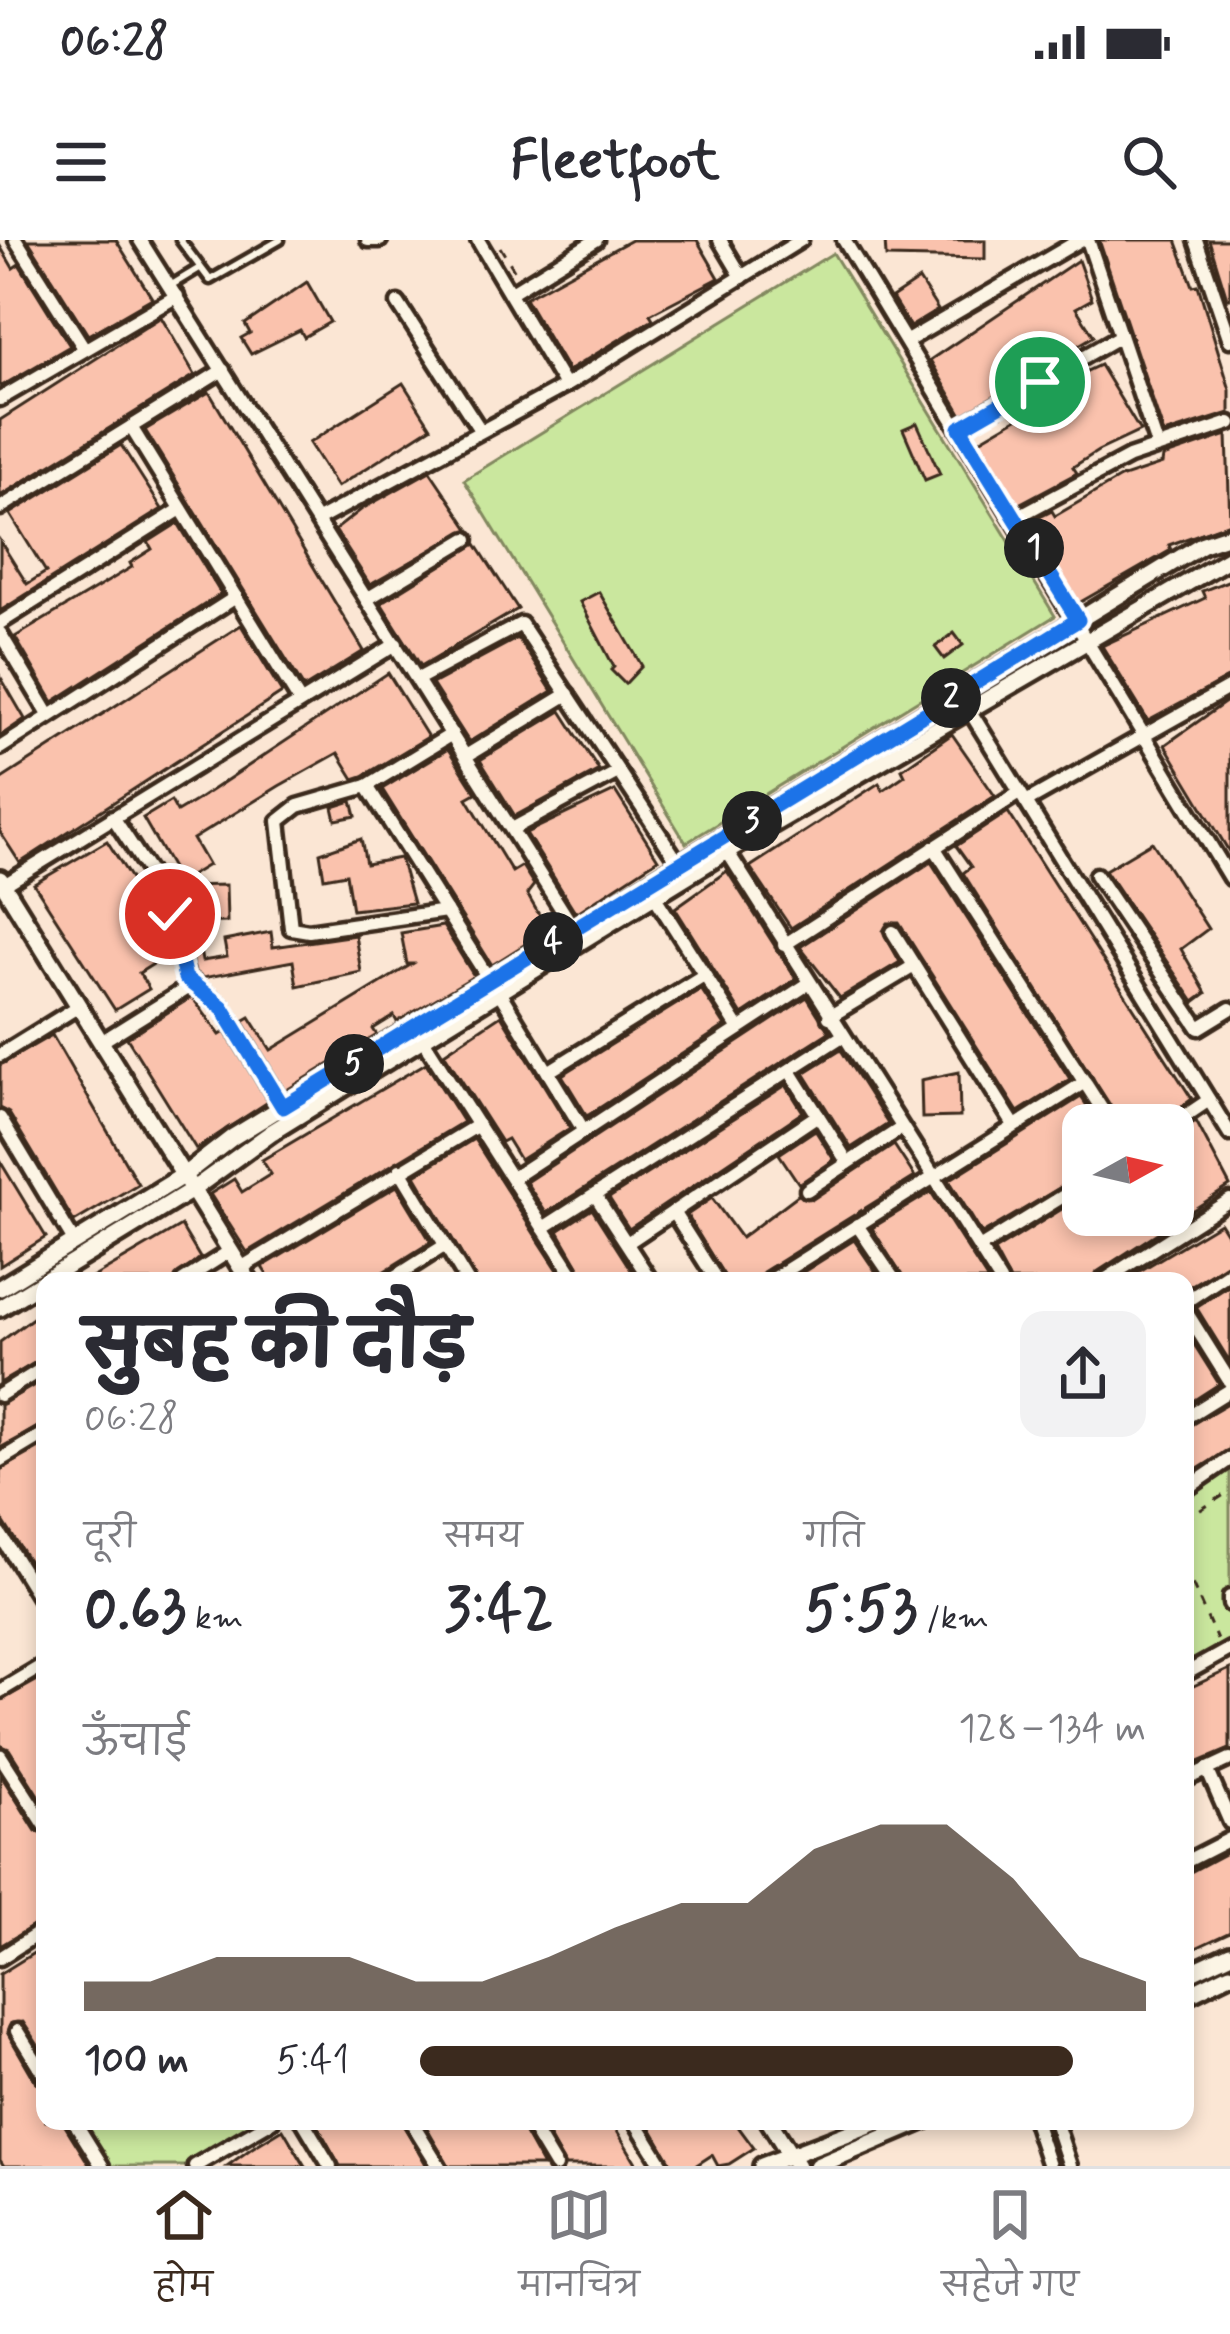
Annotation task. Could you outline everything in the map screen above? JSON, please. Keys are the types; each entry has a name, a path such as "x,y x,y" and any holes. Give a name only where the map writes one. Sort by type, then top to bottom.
{"street":[{"path":"16,240 84,348"},
{"path":"140,240 574,929"},
{"path":"368,240 380,240"},
{"path":"478,240 565,386"},
{"path":"510,293 596,240"},
{"path":"720,240 742,277"},
{"path":"318,520 565,386 802,240"},
{"path":"844,240 1230,878"},
{"path":"907,341 1084,240 1157,446"},
{"path":"1196,240 1230,340"},
{"path":"1,396 173,291"},
{"path":"398,303 480,430"},
{"path":"960,428 1120,335"},
{"path":"0,508 223,370"},
{"path":"1015,518 1157,446 1230,422"},
{"path":"131,427 299,700"},
{"path":"0,623 181,509"},
{"path":"0,1288 272,1132 422,1038 574,929 1203,544 1230,535"},
{"path":"367,598 467,538"},
{"path":"54,1272 188,1182 283,1107 655,897 1088,637 1230,558"},
{"path":"0,748 236,597"},
{"path":"418,679 521,624 680,866"},
{"path":"0,634 49,715"},
{"path":"243,1272 2,882 396,644"},
{"path":"784,945 934,847 1230,686"},
{"path":"466,755 568,694"},
{"path":"968,708 1230,1134"},
{"path":"446,911 309,931 291,928 279,821 298,806 367,786 452,734"},
{"path":"512,829 618,772"},
{"path":"367,786 584,1131"},
{"path":"113,817 161,890 182,969 192,985 222,1007 283,1107"},
{"path":"934,847 1099,1104"},
{"path":"727,851 899,1129 994,1272"},
{"path":"1096,875 1199,1028 1230,1009"},
{"path":"655,897 739,1029"},
{"path":"893,932 1014,1125"},
{"path":"829,1017 914,966"},
{"path":"548,1072 704,975"},
{"path":"101,1042 192,985"},
{"path":"514,1177 808,985"},
{"path":"0,1054 79,1006"},
{"path":"543,1228 842,1037"},
{"path":"422,1038 571,1272"},
{"path":"790,1071 848,1163"},
{"path":"783,1272 1085,1082"},
{"path":"1194,1110 1209,1100"},
{"path":"627,1244 818,1115"},
{"path":"0,1118 75,1243"},
{"path":"249,1272 400,1170 478,1125"},
{"path":"807,1190 899,1129"},
{"path":"400,1170 461,1272"},
{"path":"595,1195 645,1272"},
{"path":"979,1249 1062,1197"},
{"path":"1117,1272 1230,1200"},
{"path":"673,1212 710,1272"},
{"path":"857,1226 887,1272"},
{"path":"402,1272 444,1246"},
{"path":"197,1272 230,1250"},
{"path":"1194,1299 1230,1272"},
{"path":"0,1308 36,1284"},
{"path":"1194,1322 1230,1386 1194,1412"},
{"path":"0,1395 36,1373"},
{"path":"0,1460 36,1438"},
{"path":"1194,1484 1230,1459"},
{"path":"0,1534 36,1589"},
{"path":"1194,1668 1224,1647"},
{"path":"0,1691 36,1669"},
{"path":"0,1755 36,1811"},
{"path":"1194,1776 1230,1759"},
{"path":"1207,1769 1230,1822"},
{"path":"1194,1857 1230,1839"},
{"path":"0,1958 36,1935"},
{"path":"1194,1971 1230,1954"},
{"path":"1194,1992 1230,1974"},
{"path":"16,2031 36,2062"},
{"path":"81,2130 102,2166"},
{"path":"195,2166 214,2161 259,2130"},
{"path":"308,2130 330,2166"},
{"path":"417,2130 439,2166"},
{"path":"533,2130 555,2166"},
{"path":"641,2130 663,2166"},
{"path":"775,2130 794,2161"},
{"path":"762,2166 794,2161 860,2130"},
{"path":"817,2166 901,2130"},
{"path":"1037,2130 1049,2166"},
{"path":"1058,2130 1070,2166"}],"lane":[{"path":"180,240 205,278 215,280 280,240"},
{"path":"173,291 199,268"}],"path":[{"path":"496,240 517,273"},
{"path":"1194,1514 1230,1491"},
{"path":"1194,1588 1224,1647"}],"green space":[{"path":"833,253 1055,616 686,843 464,480"},
{"path":"1230,1460 1230,1649 1194,1669 1194,1482"},
{"path":"83,2130 255,2130 195,2166 102,2166"}],"building":[{"path":"28,240 116,240 152,298 88,335"},
{"path":"631,240 697,240 719,278 650,314 653,319 568,371 525,298"},
{"path":"885,240 985,240 985,259 886,257"},
{"path":"1099,240 1176,240 1193,286 1198,285 1230,390 1230,413 1164,434"},
{"path":"1209,240 1230,240 1230,298 1227,298"},
{"path":"0,246 13,268 19,264 70,346 0,387"},
{"path":"1078,260 1092,299 1076,308 1094,336 962,415 930,360"},
{"path":"919,280 938,310 910,327 892,298"},
{"path":"307,282 330,322 304,337 300,330 251,354 241,338 250,333 245,324"},
{"path":"161,317 195,375 0,496 0,420"},
{"path":"1100,365 1140,431 1098,451 1073,467 1077,473 1017,505 978,441 1041,404 1056,393 1053,387"},
{"path":"403,383 431,427 337,487 309,443"},
{"path":"209,392 364,651 304,688 145,430"},
{"path":"917,423 940,474 925,480 903,429"},
{"path":"1227,435 1230,523 1169,545 1171,550 1077,604 1030,522 1052,511 1055,516 1120,478 1162,464 1163,457"},
{"path":"121,445 162,509 0,611 0,541 27,584 46,572 10,514"},
{"path":"430,471 469,529 370,585 335,530"},
{"path":"178,523 221,594 53,702 15,637 132,567 130,563 152,549 148,542"},
{"path":"476,544 518,609 421,666 381,603"},
{"path":"1230,580 1230,677 1148,721 1102,646 1205,598 1202,591"},
{"path":"599,592 642,666 625,684 611,670 614,667 580,602"},
{"path":"241,625 282,693 20,863 0,832 0,780"},
{"path":"954,633 963,645 944,659 935,647"},
{"path":"518,638 552,691 469,742 432,684"},
{"path":"388,673 428,737 354,779 338,753 279,786 193,839 208,865 180,882 143,818 171,801 177,812"},
{"path":"0,676 25,719 0,736"},
{"path":"1227,701 1230,706 1230,853 1165,745"},
{"path":"561,711 599,770 515,816 480,760"},
{"path":"952,734 995,796 791,928 750,867 879,783 883,790 905,775 902,769"},
{"path":"448,749 476,793 467,798 512,872 522,866 534,885 527,894 548,930 492,965 382,789"},
{"path":"615,791 658,859 576,913 526,833"},
{"path":"352,801 356,816 336,820 333,807"},
{"path":"1008,812 1192,1099 1185,1104 1109,1104 963,873 971,867 956,846"},
{"path":"361,839 366,864 400,858 413,903 352,910 346,874 324,878 320,853"},
{"path":"107,841 160,924 163,935 156,940 166,956 139,973 149,989 115,1010 34,884"},
{"path":"1152,842 1208,929 1181,949 1206,993 1194,1002 1105,870"},
{"path":"931,862 1070,1079 1018,1112 899,923 888,923 883,931 900,962 840,998 800,947"},
{"path":"727,871 796,979 742,1015 675,908"},
{"path":"226,885 227,922 185,923 184,886"},
{"path":"443,926 474,976 397,1022 394,1016 373,1029 377,1035 285,1091 243,1021 250,1017 271,1050 412,964 407,964 401,933"},
{"path":"271,932 273,947 355,935 361,972 297,986 293,961 203,978 195,972 188,947 199,945 202,961 227,957 224,941"},
{"path":"701,989 725,1026 587,1116 562,1075"},
{"path":"192,997 220,1035 225,1032 268,1102 196,1149 127,1038"},
{"path":"807,997 829,1032 546,1213 526,1182"},
{"path":"501,1015 570,1128 520,1160 507,1139 501,1142 444,1053"},
{"path":"52,1035 138,1184 74,1222 9,1113 0,1108 0,1065"},
{"path":"841,1050 888,1124 851,1148 804,1073"},
{"path":"426,1063 463,1122 247,1252 210,1194 234,1179 242,1192 271,1174 262,1160"},
{"path":"959,1072 960,1117 922,1118 921,1080"},
{"path":"786,1085 803,1112 629,1229 609,1198"},
{"path":"1062,1109 1062,1186 982,1234 949,1180"},
{"path":"1196,1121 1230,1186 1194,1209"},
{"path":"815,1130 834,1160 799,1184 779,1154"},
{"path":"474,1139 559,1272 472,1272 415,1175"},
{"path":"894,1145 915,1177 763,1272 722,1272 687,1215 712,1198 741,1238 798,1195 813,1199"},
{"path":"0,1161 46,1237 0,1266"},
{"path":"397,1186 431,1242 383,1272 265,1272 262,1267"},
{"path":"931,1192 982,1272 899,1272 872,1228"},
{"path":"592,1209 632,1272 582,1272 558,1231"},
{"path":"1062,1209 1062,1236 1153,1236 1097,1272 1005,1272 994,1251"},
{"path":"1220,1223 1230,1239 1230,1262 1194,1284 1194,1272 1138,1272"},
{"path":"181,1226 200,1258 184,1272 102,1272"},
{"path":"854,1240 876,1272 803,1272"},
{"path":"1230,1285 1230,1362 1196,1307"},
{"path":"36,1316 36,1362 0,1383 0,1342"},
{"path":"1194,1344 1219,1384 1194,1400"},
{"path":"36,1384 36,1428 0,1448 0,1405"},
{"path":"1230,1402 1230,1449 1194,1471 1194,1423"},
{"path":"36,1450 36,1573 0,1516 0,1470"},
{"path":"1230,1669 1230,1749 1194,1764 1194,1686"},
{"path":"36,1681 36,1792 9,1749 0,1745 0,1701"},
{"path":"0,1774 36,1831 36,1924 0,1946"},
{"path":"1230,1851 1230,1932 1194,1949 1194,1870"},
{"path":"36,1952 36,2042 23,2022 11,2023 7,2032 36,2082 36,2130 68,2130 90,2166 4,2166 0,2160 0,1974"},
{"path":"284,2130 305,2166 227,2166"},
{"path":"320,2130 406,2130 427,2166 340,2166"},
{"path":"428,2130 523,2130 543,2166 449,2166"},
{"path":"545,2130 616,2130 638,2166 565,2166"},
{"path":"652,2130 741,2130 754,2148 729,2164 718,2166 712,2155 695,2166 673,2166"}],"route":[{"path":"170,914 185,978 222,1007 283,1107 520,963 1078,620 960,428 1040,382"}]}
